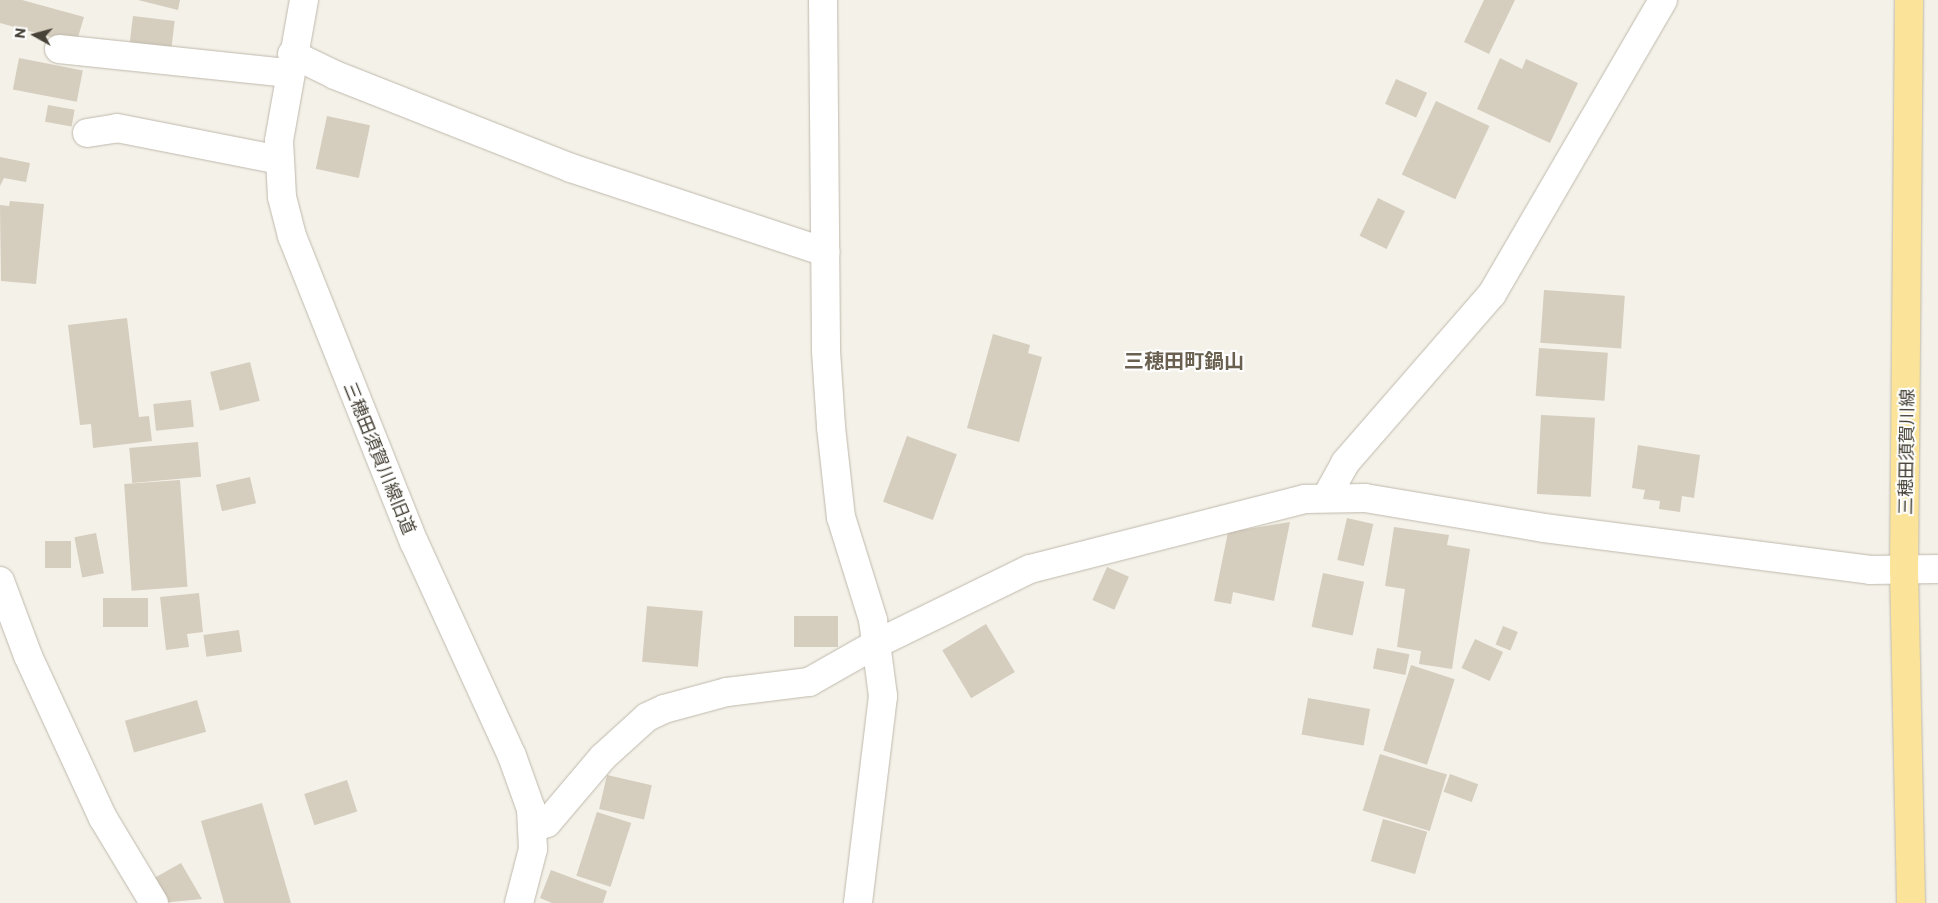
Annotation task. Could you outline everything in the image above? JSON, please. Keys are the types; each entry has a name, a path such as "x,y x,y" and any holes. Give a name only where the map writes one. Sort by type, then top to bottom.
{"main road":[{"name":"三穂田須賀川線","path":"1909,0 1904,568 1911,903"}],"street":[{"name":"三穂田須賀川線旧道","path":"304,0 290,64 280,160 292,236 310,286 414,542 512,756 533,828 533,849 519,903"},
{"path":"823,0 826,351 841,517 876,644 883,696 858,903"},
{"path":"1327,496 1336,474 1462,332 1506,273 1663,0"},
{"path":"59,49 290,64 335,75 571,168 825,252"},
{"path":"87,133 117,128 280,160"},
{"path":"533,828 547,823 603,757 647,717 701,697 809,682 876,644 1030,569 1327,496 1365,498 1715,551 1870,570 1938,568"},
{"path":"0,582 28,656 103,818 154,903"}],"building":[{"path":"0,0 22,0 84,17 76,44 0,23"},
{"path":"138,0 180,0 178,10"},
{"path":"1484,0 1515,0 1489,54 1464,42"},
{"path":"133,16 175,21 171,51 129,46"},
{"path":"19,58 83,70 77,102 13,89"},
{"path":"1500,58 1522,69 1526,59 1578,83 1550,143 1477,109"},
{"path":"1396,79 1427,93 1416,117 1385,104"},
{"path":"1436,101 1489,126 1455,199 1402,174"},
{"path":"48,105 75,110 72,126 45,122"},
{"path":"327,116 370,125 359,178 316,169"},
{"path":"0,157 30,163 26,182 4,178 0,186"},
{"path":"1378,198 1405,211 1387,249 1360,236"},
{"path":"10,201 44,204 36,284 1,281 0,205 9,206"},
{"path":"1544,290 1625,296 1621,349 1540,343"},
{"path":"127,318 139,417 149,416 152,441 93,448 91,424 80,425 68,325"},
{"path":"993,334 1030,345 1028,353 1042,357 1019,442 967,428"},
{"path":"1539,348 1608,353 1604,401 1536,396"},
{"path":"250,362 260,401 220,411 210,372"},
{"path":"191,400 194,427 156,431 153,404"},
{"path":"1541,415 1595,418 1591,497 1537,494"},
{"path":"907,436 957,454 933,520 883,502"},
{"path":"198,442 201,477 132,483 129,448"},
{"path":"1638,445 1700,455 1694,498 1682,496 1680,512 1659,509 1660,501 1643,499 1645,490 1632,488"},
{"path":"250,477 256,503 222,511 216,485"},
{"path":"180,480 187,587 132,591 124,484"},
{"path":"1347,518 1373,524 1364,566 1337,560"},
{"path":"1290,522 1274,601 1233,592 1231,604 1214,601 1228,532"},
{"path":"1394,527 1449,535 1447,545 1470,549 1452,669 1419,664 1421,651 1397,647 1405,589 1385,586"},
{"path":"96,533 104,573 82,577 74,537"},
{"path":"45,541 71,541 71,568 45,568"},
{"path":"1107,567 1129,577 1114,610 1092,600"},
{"path":"1323,573 1364,582 1353,636 1312,627"},
{"path":"199,593 203,632 187,634 189,647 166,650 160,597"},
{"path":"103,598 148,598 148,627 103,627"},
{"path":"647,606 703,611 698,667 642,662"},
{"path":"794,616 838,616 838,647 794,647"},
{"path":"986,624 1015,672 971,698 942,650"},
{"path":"1503,626 1518,632 1510,651 1496,645"},
{"path":"239,630 242,652 206,657 203,635"},
{"path":"1475,639 1503,652 1490,681 1461,668"},
{"path":"1377,648 1409,654 1405,675 1373,669"},
{"path":"1411,665 1455,679 1427,765 1383,751"},
{"path":"1308,698 1370,709 1364,745 1302,734"},
{"path":"197,700 206,732 134,752 125,721"},
{"path":"1380,754 1447,774 1430,831 1363,810"},
{"path":"1450,774 1478,784 1472,802 1444,792"},
{"path":"607,775 652,785 644,819 599,809"},
{"path":"347,780 357,811 314,825 304,794"},
{"path":"262,803 291,903 224,903 201,821"},
{"path":"597,812 631,823 611,887 576,876"},
{"path":"1383,819 1427,832 1415,874 1371,861"},
{"path":"181,863 202,899 161,903 149,881"},
{"path":"551,870 607,891 603,903 552,903 540,898"}],"district":[{"name":"三穂田町鍋山","path":"1184,360"}]}
